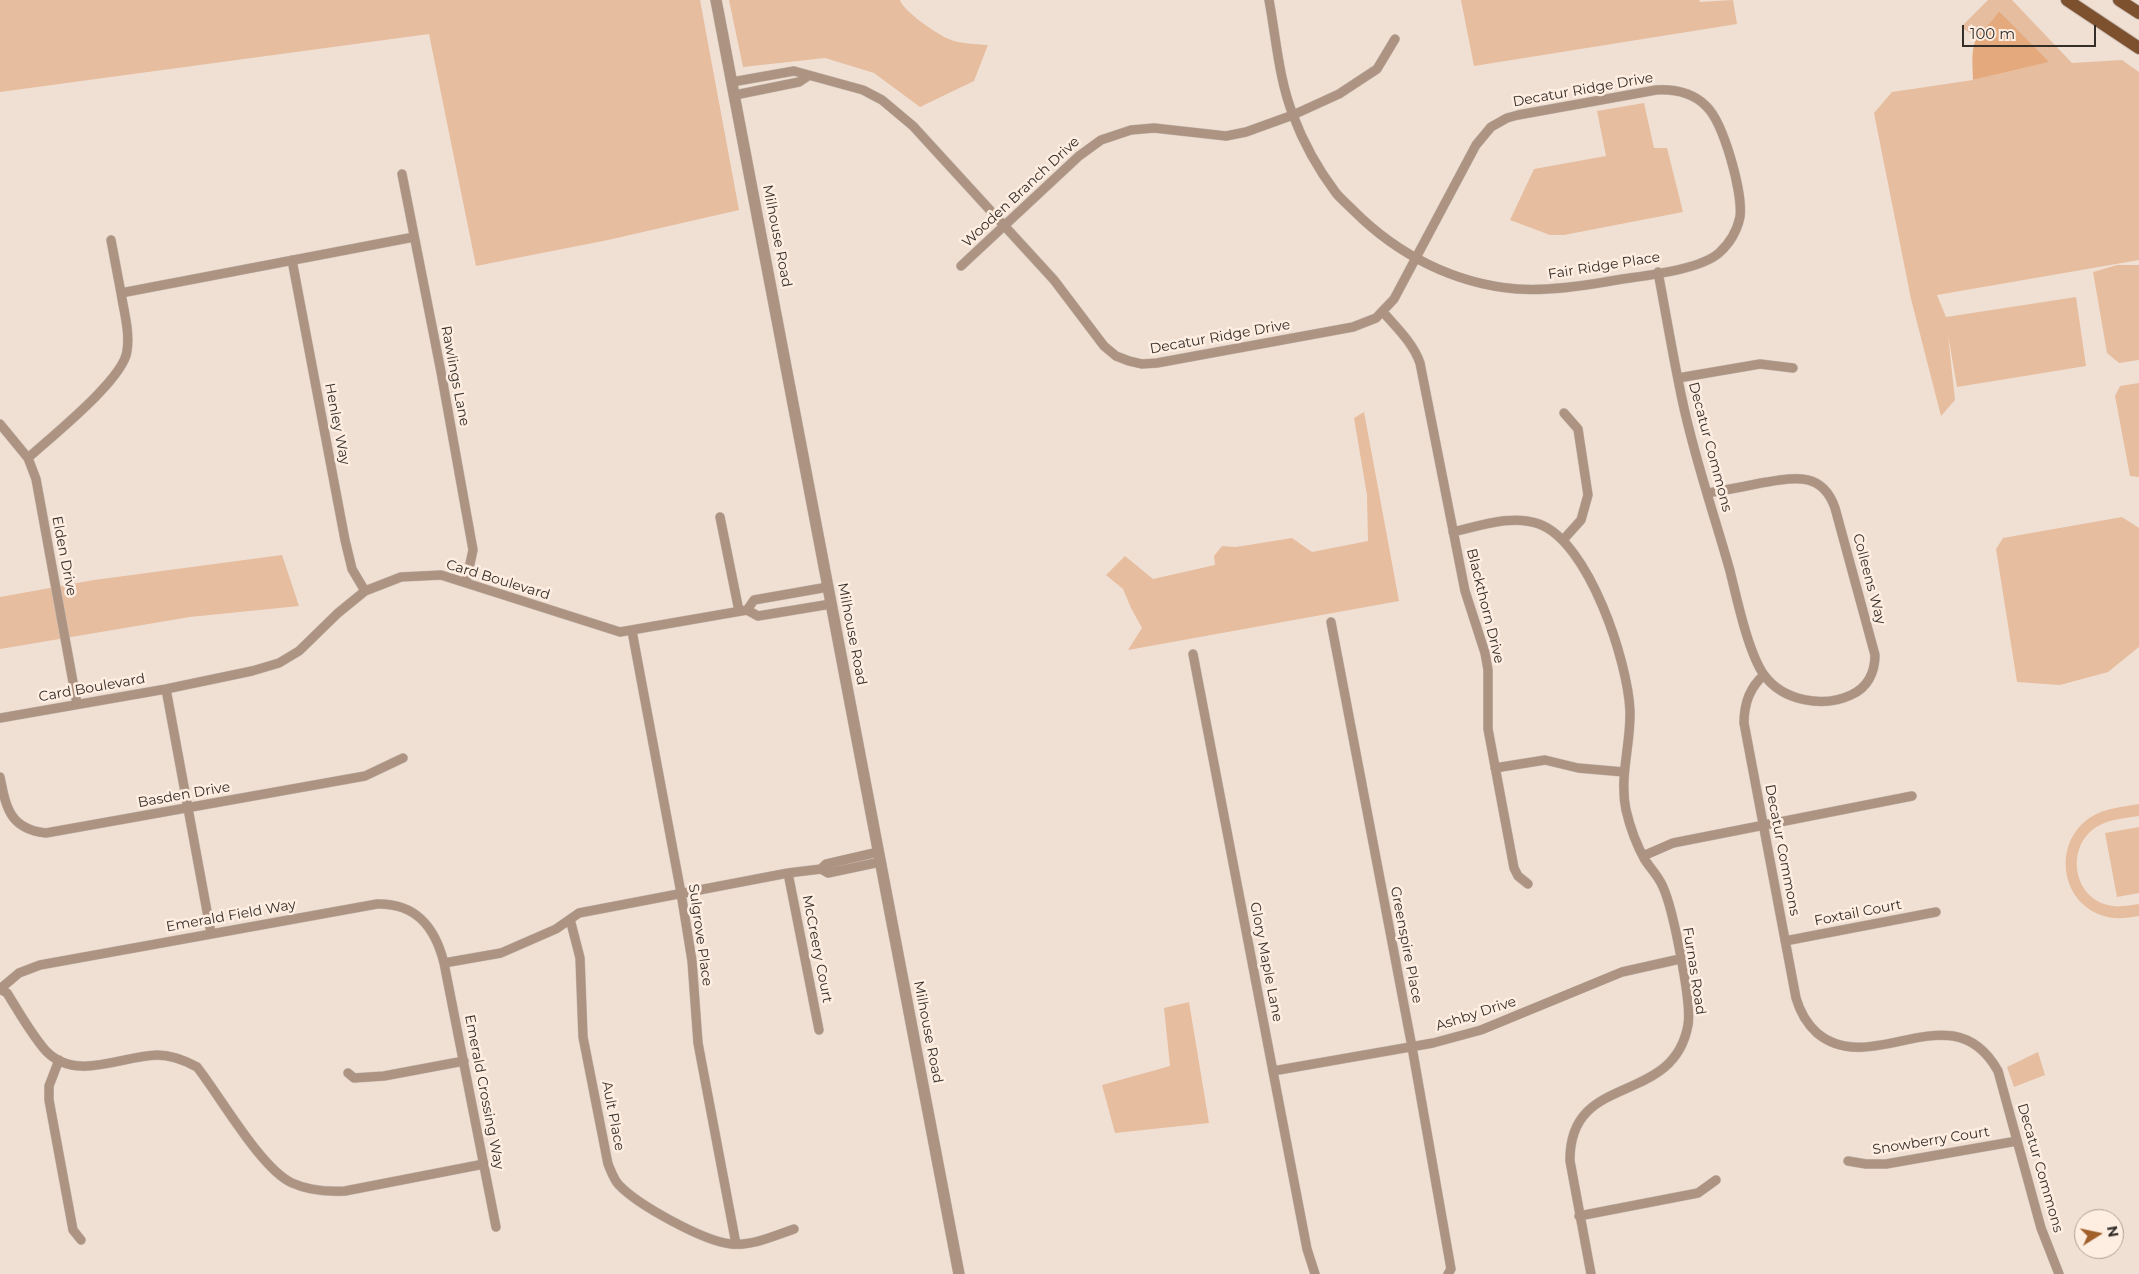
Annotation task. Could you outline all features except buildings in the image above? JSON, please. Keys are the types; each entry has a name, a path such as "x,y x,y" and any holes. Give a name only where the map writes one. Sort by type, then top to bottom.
{"main road":[{"path":"2067,0 2139,48"},
{"path":"2119,0 2139,13"}],"street":[{"name":"Milhouse Road","path":"716,0 958,1274"},
{"name":"Fair Ridge Place","path":"1269,0 1286,96 1309,152 1336,194 1372,228 1416,258 1448,273 1470,280 1496,286 1529,289 1571,288 1705,262 1720,252 1731,239 1739,221 1740,202 1722,131 1710,111"},
{"name":"Wooden Branch Drive","path":"961,266 1079,156 1090,147 1112,135 1131,130 1154,128 1213,136 1242,133 1293,115 1339,94 1377,70 1394,39"},
{"name":"Decatur Ridge Drive","path":"732,82 794,71 862,90 882,100 898,111 913,126 1054,280 1078,309 1102,344 1116,356 1133,362 1157,363 1354,327 1365,324 1383,312 1394,299 1480,139 1501,121 1518,115 1662,90 1682,92 1695,98 1710,111"},
{"path":"735,95 799,82 808,76"},
{"name":"Rawlings Lane","path":"402,174 473,550 466,582"},
{"path":"121,293 414,237"},
{"path":"28,458 111,382 122,367 128,352 128,338 111,240"},
{"name":"Henley Way","path":"292,260 345,540 352,569 365,591"},
{"name":"Decatur Commons","path":"1658,272 1678,378 1708,493 1745,626 1756,661 1764,675 1750,694 1744,714 1763,825 1798,1005 1804,1019 1816,1032 1833,1043 1854,1048 1938,1034 1955,1036 1970,1042 1984,1051 1998,1071 2042,1228 2059,1274"},
{"name":"Blackthorn Drive","path":"1383,312 1404,334 1420,363 1467,599 1485,653 1488,670 1488,729 1514,868 1518,876 1528,884"},
{"path":"1678,378 1760,364 1793,368"},
{"path":"1453,532 1510,521 1523,521 1543,526 1563,540 1581,520 1588,495 1578,429 1564,413"},
{"name":"Elden Drive","path":"0,424 28,458 36,479 77,704"},
{"name":"Colleens Way","path":"1708,493 1798,478 1810,480 1821,486 1832,500 1835,508 1873,647 1875,660 1871,676 1861,689 1850,696 1814,701 1788,694 1775,686 1764,675"},
{"path":"720,517 743,611"},
{"name":"Furnas Road","path":"1563,540 1586,573 1611,626 1621,658 1628,686 1630,708 1629,746 1624,772 1626,810 1634,837 1643,856 1664,888 1670,907 1689,1009 1686,1037 1679,1052 1669,1065 1653,1077 1602,1099 1592,1106 1574,1128 1569,1153 1591,1274"},
{"name":"Card Boulevard","path":"0,718 166,689 252,671 279,663 299,652 338,613 365,591 401,577 441,576 466,582 594,626 620,632 743,611 758,616 831,604"},
{"name":"Card Boulevard","path":"743,611 754,600 828,587"},
{"name":"Greenspire Place","path":"1331,622 1412,1047 1451,1268 1448,1274"},
{"name":"Sulgrove Place","path":"632,631 681,893 692,961 698,1043 736,1244"},
{"name":"Glory Maple Lane","path":"1193,654 1307,1248 1315,1274"},
{"path":"166,689 211,933"},
{"name":"Basden Drive","path":"0,777 8,810 24,827 36,832 58,832 365,776 403,758"},
{"path":"1495,768 1542,760 1555,761 1578,768 1624,772"},
{"path":"1643,856 1673,842 1912,796"},
{"path":"444,962 501,953 556,929 578,913 788,873 821,870 828,873 879,857"},
{"name":"McCreery Court","path":"788,873 819,1030"},
{"name":"Emerald Field Way","path":"0,989 19,973 40,965 377,904 390,904 419,916 428,925 440,946 444,962"},
{"name":"Foxtail Court","path":"1785,941 1936,912"},
{"name":"Ault Place","path":"570,919 580,958 583,1037 608,1164 617,1183 630,1195 677,1223 712,1240 736,1244 750,1243 794,1229"},
{"name":"Ashby Drive","path":"1273,1071 1412,1047 1495,1025 1622,972 1680,959"},
{"name":"Emerald Crossing Way","path":"444,962 496,1227"},
{"path":"0,989 7,993 46,1050 59,1060 70,1065 93,1066 158,1055 186,1060 198,1067 270,1167 292,1183 323,1193 345,1191 484,1164"},
{"path":"59,1060 49,1086 49,1100 74,1230 81,1240"},
{"path":"348,1072 354,1078 384,1076 464,1061"},
{"name":"Snowberry Court","path":"1848,1161 1866,1164 1886,1164 2017,1141"},
{"path":"1579,1216 1698,1193 1716,1180"}],"shaded area":[{"path":"0,0 700,0 739,210 608,240 476,266 429,34 0,92"},
{"path":"729,0 900,0 914,16 944,37 968,44 988,45 974,81 920,107 874,73 825,58 743,67"},
{"path":"1461,0 1699,0 1700,2 1733,0 1737,24 1474,66"},
{"path":"1988,0 2012,0 2072,63 2122,60 2139,72 2139,260 1937,295 1946,317 2076,297 2086,366 1957,387 1948,335 1955,400 1941,416 1911,299 1874,113 1892,92 1973,80 2048,62 1999,11 1977,38 1961,27"},
{"path":"1999,11 2049,62 1973,80 1972,57 1975,41"},
{"path":"1644,103 1654,148 1667,148 1683,212 1564,235 1550,235 1510,220 1534,169 1606,156 1597,111"},
{"path":"2117,265 2139,265 2139,360 2119,363 2107,353 2093,272"},
{"path":"2139,383 2139,477 2130,476 2115,396 2120,386"},
{"path":"1364,412 1399,601 1128,650 1142,628 1123,589 1106,575 1125,556 1153,579 1215,565 1214,556 1222,546 1236,547 1292,538 1312,552 1368,541 1367,495 1354,418"},
{"path":"2122,517 2139,528 2139,647 2108,672 2060,685 2017,682 1996,549 2003,538"},
{"path":"282,555 299,606 190,617 0,649 0,597 94,580"},
{"path":"2139,804 2139,816 2118,819 2098,826 2088,834 2081,844 2077,867 2079,879 2093,898 2113,906 2139,904 2139,916 2106,917 2087,907 2076,897 2069,884 2066,855 2071,840 2079,827 2091,817 2108,810"},
{"path":"2139,827 2139,893 2117,897 2105,833"},
{"path":"1189,1002 1209,1123 1115,1133 1102,1085 1170,1066 1164,1008"},
{"path":"2038,1052 2045,1075 2014,1087 2007,1067"}]}
